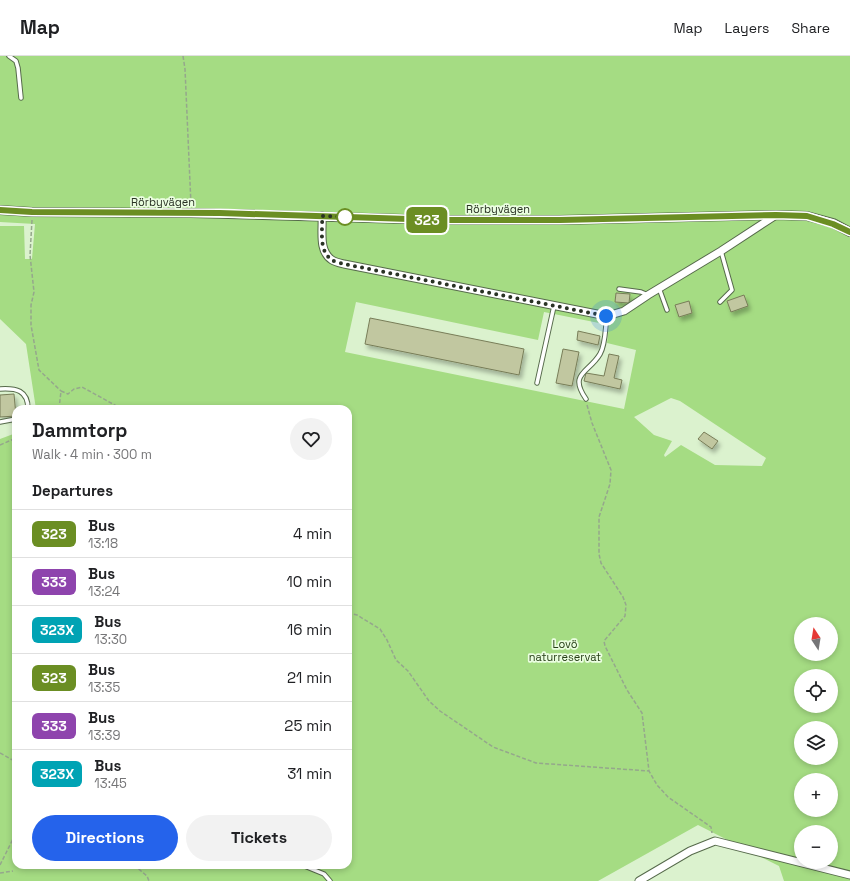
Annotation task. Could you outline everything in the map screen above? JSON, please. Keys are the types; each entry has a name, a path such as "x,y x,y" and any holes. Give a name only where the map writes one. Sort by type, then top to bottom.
{"street":[{"name":"Rörbyvägen","path":"0,210 32,212 191,213 440,220 560,220 776,215 807,216 833,224 850,232"},
{"path":"322,216 323,249 326,255 333,260 344,264 606,316 624,311 658,288 721,251 776,215"},
{"path":"639,881 690,851 714,841 850,875"}],"lane":[{"path":"9,56 16,61 21,98"},
{"path":"720,302 732,290 721,251"},
{"path":"619,288 641,292 648,295"},
{"path":"658,288 666,310"},
{"path":"537,383 554,306"},
{"path":"586,399 580,390 579,380 583,372 600,354 603,346 606,316"},
{"path":"0,389 13,388 19,390 26,399 27,405"},
{"path":"0,422 12,420"},
{"path":"312,869 324,874 330,881"}],"path":[{"path":"182,56 185,69 191,213"},
{"path":"32,212 30,255 34,292 31,305 31,325 39,370 61,391 68,394 74,389 82,387 115,405"},
{"path":"59,405 61,391"},
{"path":"586,399 592,423 611,470 610,484 599,517 599,554 601,563 623,597 626,605 625,616 604,641 605,646 627,690 642,713 649,771 657,785 668,798 711,827 714,841"},
{"path":"0,445 12,440"},
{"path":"352,614 357,615 380,630 387,640 396,660 408,671 428,701 440,711 493,747 536,763 649,771"},
{"path":"0,753 12,760"},
{"path":"0,865 12,841"},
{"path":"139,869 147,876 149,881"},
{"path":"0,873 13,870"}],"green space":[{"name":"Lovö naturreservat","path":"0,56 850,56 850,881 784,881 779,866 698,825 598,881 0,881 0,439 12,434 12,869 352,869 352,405 35,405 26,344 0,319 0,226 24,226 25,259 32,259 35,224 0,222","holes":["356,302 538,340 544,312 609,325 607,343 636,350 624,409 345,352","671,398 680,401 766,458 762,466 715,465 681,445 665,457 664,455 672,441 654,435 634,417"]}],"building":[{"path":"616,293 630,294 629,303 615,302"},
{"path":"744,295 748,306 731,312 727,301"},
{"path":"689,301 692,313 679,317 675,305"},
{"path":"370,318 524,349 519,375 365,344"},
{"path":"578,331 600,336 598,345 577,340"},
{"path":"563,349 579,352 572,386 556,383"},
{"path":"609,354 619,356 614,378 622,380 620,389 584,381 586,373 604,376"},
{"path":"14,394 15,405 12,405 12,416 0,417 0,395"},
{"path":"704,432 718,441 712,449 698,439"}],"bus line":[{"name":"323","path":"0,210 32,212 220,213 440,220 560,220 776,215 807,216 833,224 850,232"}],"route":[{"path":"345,217 352,217 322,216 323,249 326,255 333,260 344,264 606,316"}]}
